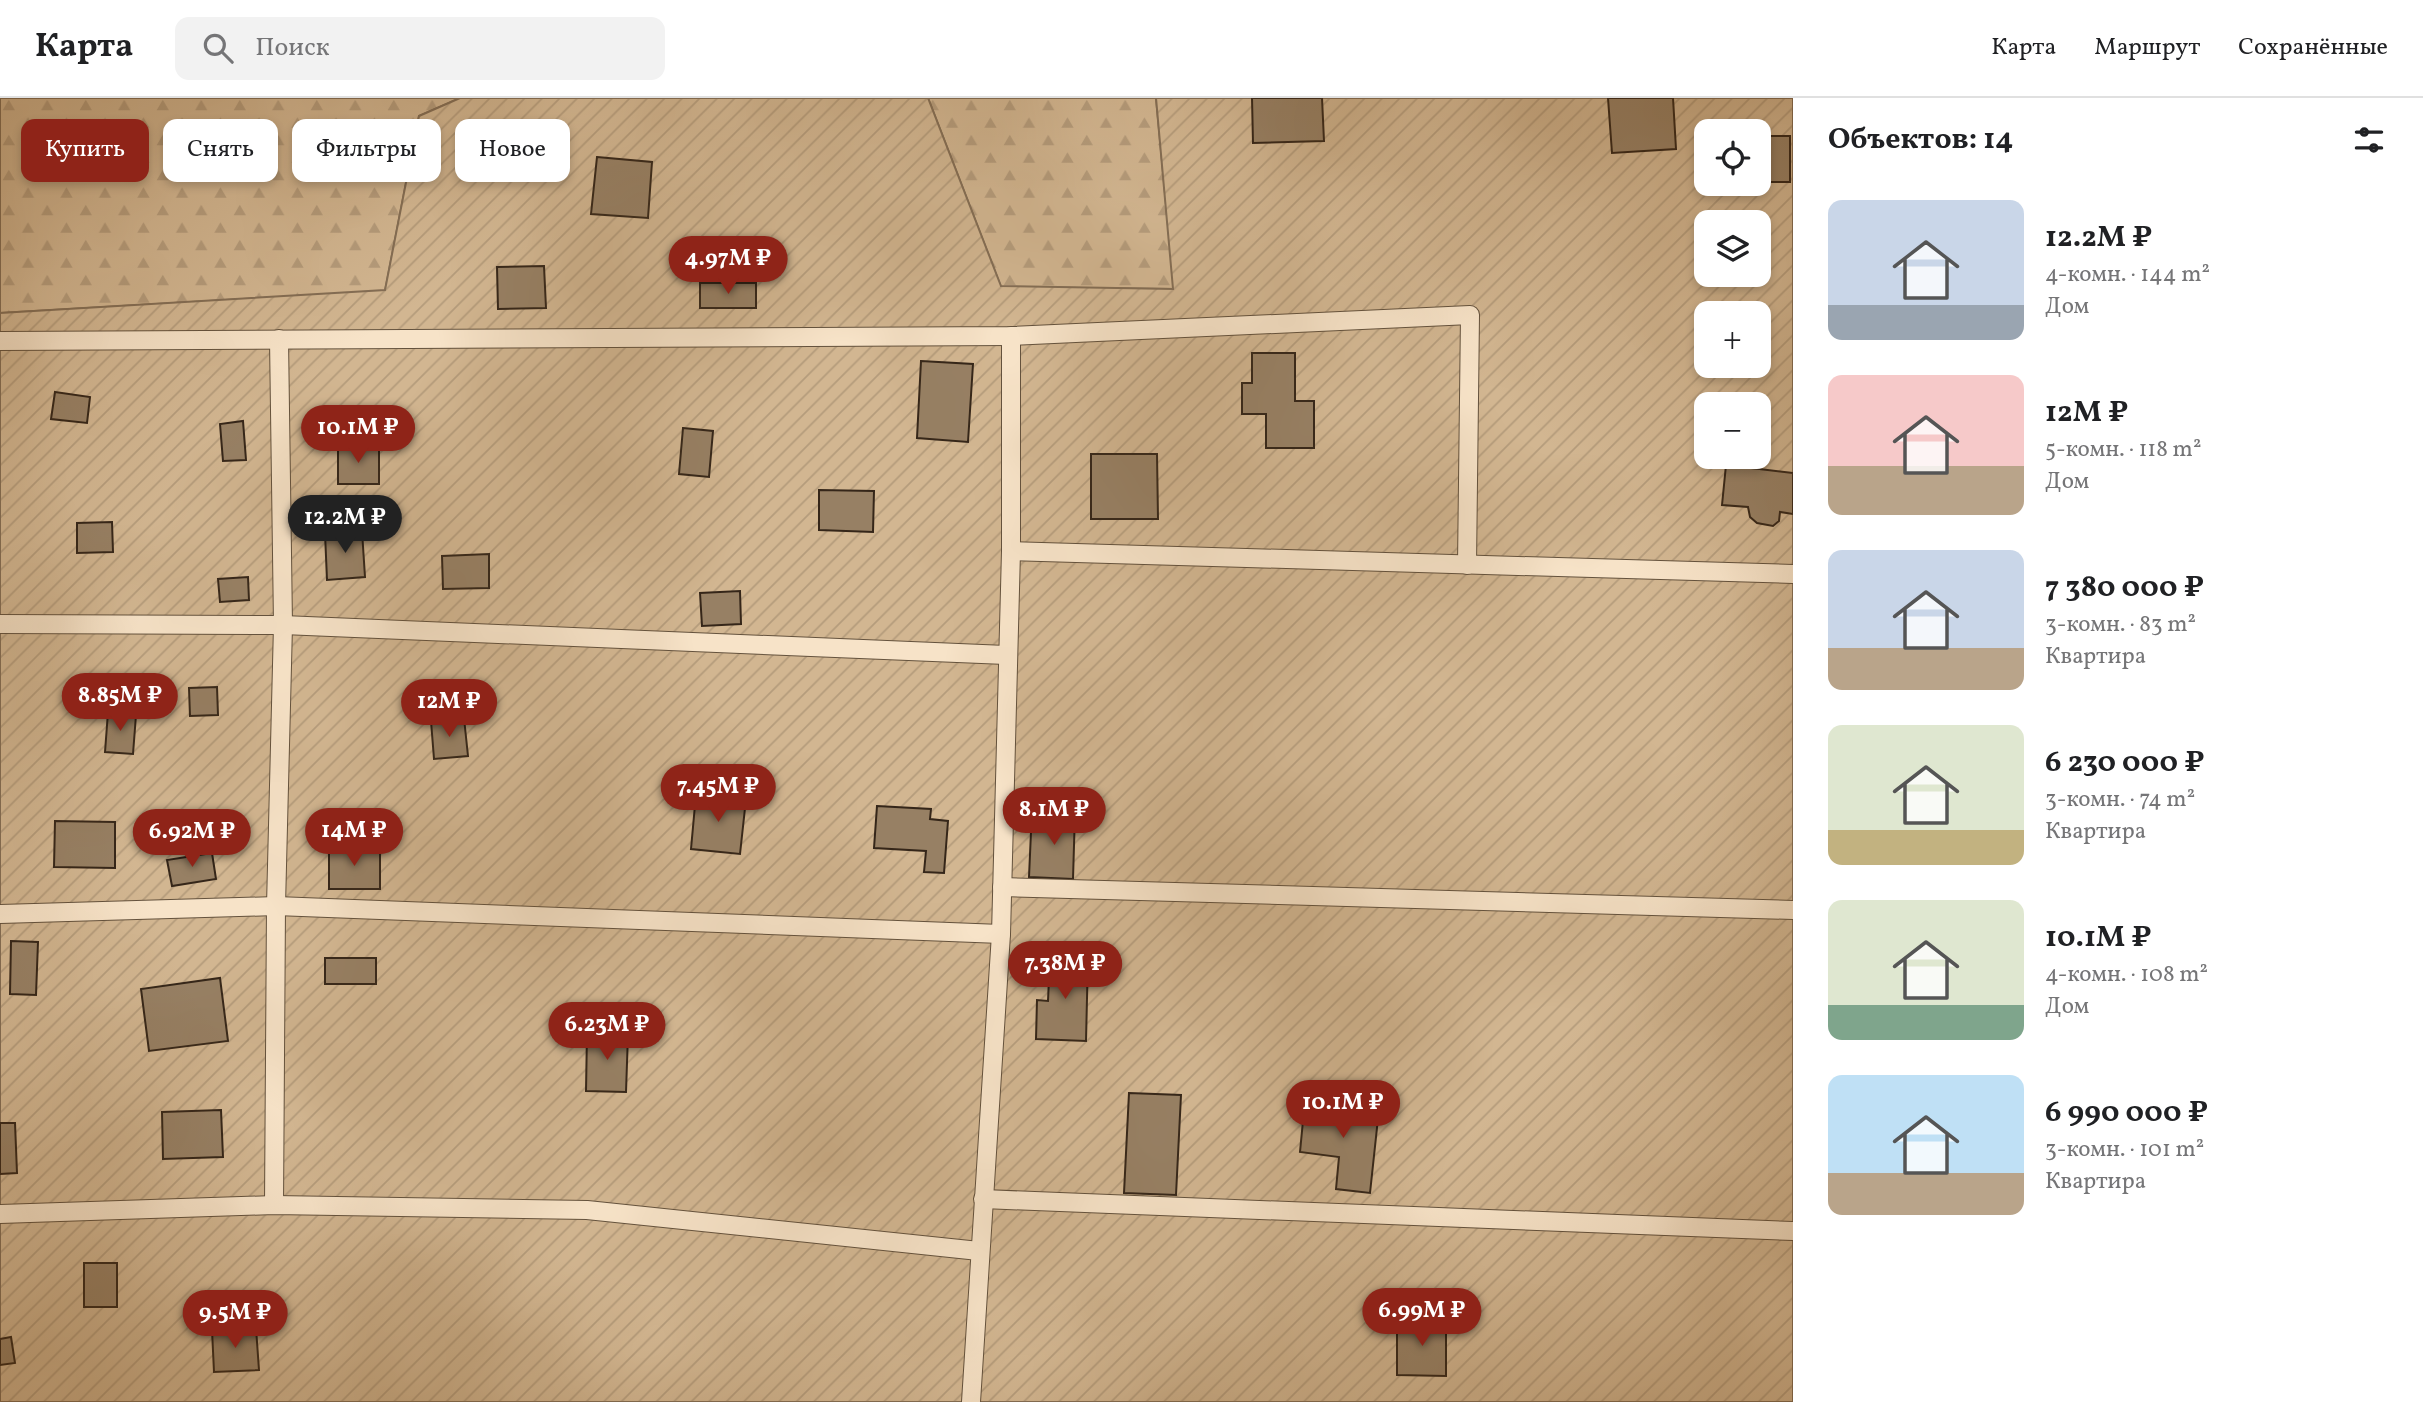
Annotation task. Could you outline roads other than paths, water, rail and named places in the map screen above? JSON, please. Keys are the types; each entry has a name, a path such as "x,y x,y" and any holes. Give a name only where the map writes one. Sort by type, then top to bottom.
{"lane":[{"path":"0,341 1010,336 1469,315 1467,565"},
{"path":"971,1402 1001,934 1010,551 1010,336"},
{"path":"274,1205 276,906 283,625 279,339"},
{"path":"1010,551 1793,574"},
{"path":"0,624 283,625 1006,655"},
{"path":"1002,887 1793,910"},
{"path":"0,915 276,906 1001,934"},
{"path":"983,1199 1793,1231"},
{"path":"0,1214 274,1205 587,1210 979,1251"}]}
